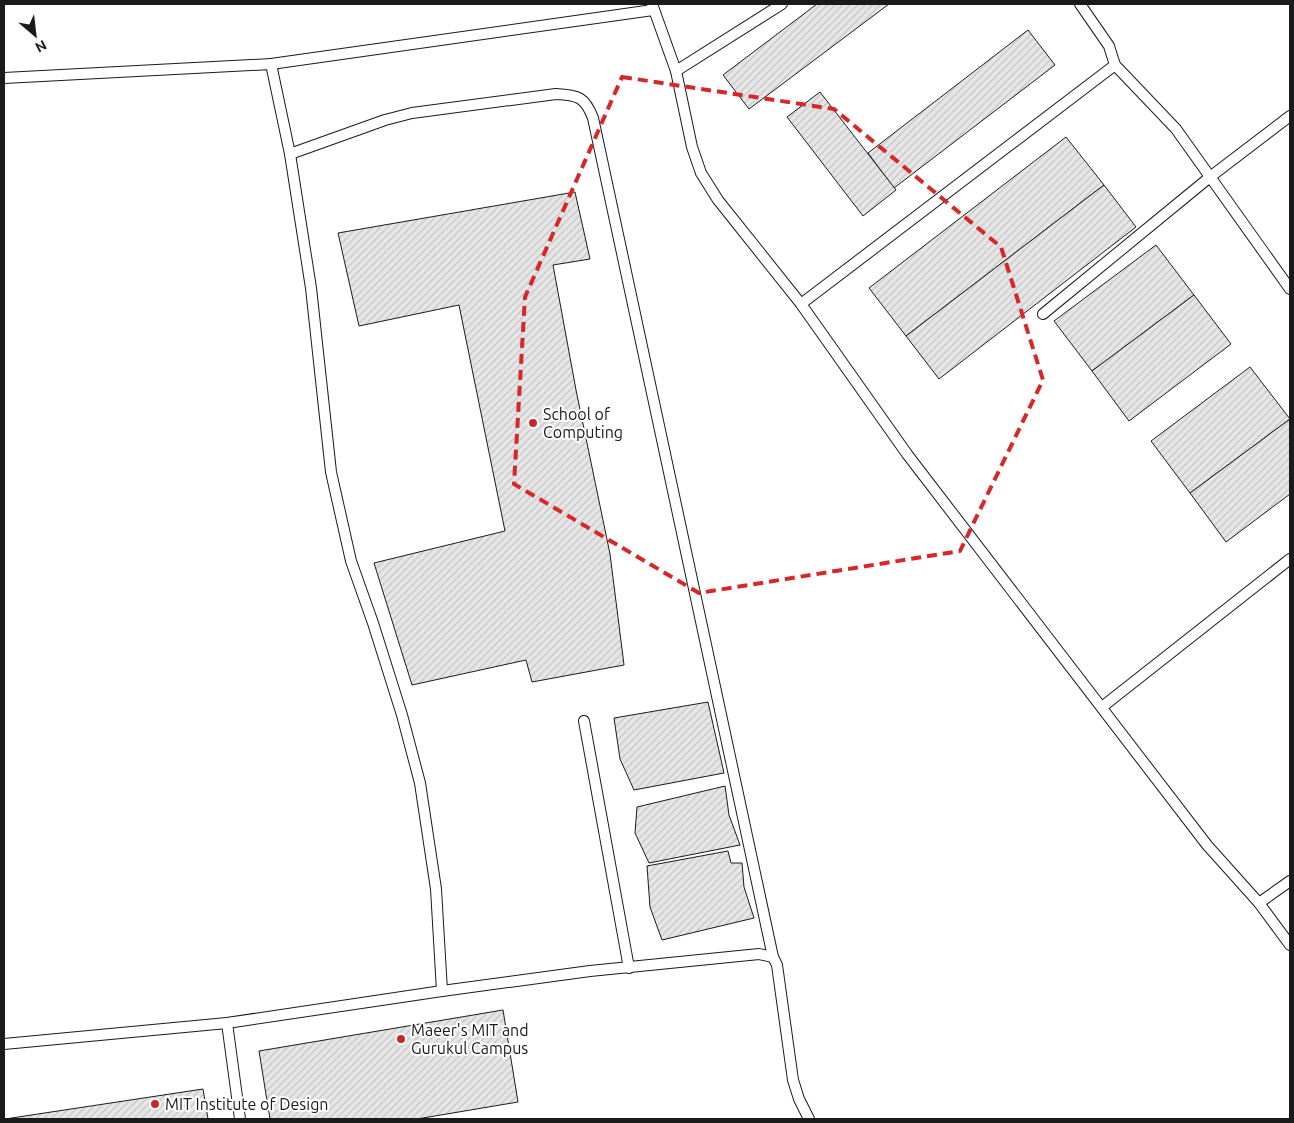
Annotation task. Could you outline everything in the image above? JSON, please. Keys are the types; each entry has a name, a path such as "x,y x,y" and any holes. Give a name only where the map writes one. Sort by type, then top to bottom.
{"lane":[{"path":"676,71 782,4"},
{"path":"1080,4 1109,46 1115,65 1176,129 1290,289"},
{"path":"4,78 271,64 652,7 676,71 692,147 701,173 718,200 801,304 907,454 1207,845 1259,902 1290,945"},
{"path":"271,64 290,154 311,288 331,472 351,560 402,715 420,783 436,889 442,991"},
{"path":"801,304 1115,65"},
{"path":"290,154 386,120 412,113 556,94 574,95 588,104 595,128 773,957 777,964 793,1080 799,1099 809,1119"},
{"path":"1044,314 1210,177 1290,116"},
{"path":"1102,707 1290,559"},
{"path":"584,721 629,968"},
{"path":"1259,902 1290,881"},
{"path":"4,1044 227,1022 442,991 629,968 759,954 773,957"},
{"path":"227,1022 240,1119"}],"highlighted area":[{"path":"622,77 834,109 1001,247 1043,380 960,551 699,593 514,484 525,297"}],"building":[{"path":"817,4 889,4 749,109 723,75"},
{"path":"1028,30 1055,65 894,188 868,153"},
{"path":"820,92 896,190 863,216 787,117"},
{"path":"1066,137 1104,185 906,336 869,288"},
{"path":"1104,185 1136,227 939,379 906,336"},
{"name":"School of Computing","path":"575,192 590,259 553,265 576,390 610,554 624,665 532,682 526,660 412,685 374,563 505,531 459,305 359,326 338,233"},
{"path":"1156,245 1194,295 1092,371 1054,321"},
{"path":"1194,295 1231,344 1129,421 1092,371"},
{"path":"1250,367 1290,419 1190,493 1151,441"},
{"path":"1290,419 1290,494 1226,542 1190,493"},
{"path":"708,702 724,773 634,790 620,759 614,718"},
{"path":"725,786 729,815 740,845 649,863 635,833 637,807"},
{"path":"728,851 731,863 742,863 744,887 754,918 662,940 650,907 647,866"},
{"path":"503,1010 518,1102 417,1119 270,1119 259,1051"},
{"name":"MIT Institute of Design","path":"203,1089 208,1119 5,1119"}],"place":[{"name":"School of Computing","path":"533,423"},
{"name":"Maeer's MIT and Gurukul Campus","path":"401,1039"},
{"name":"MIT Institute of Design","path":"155,1104"}]}
